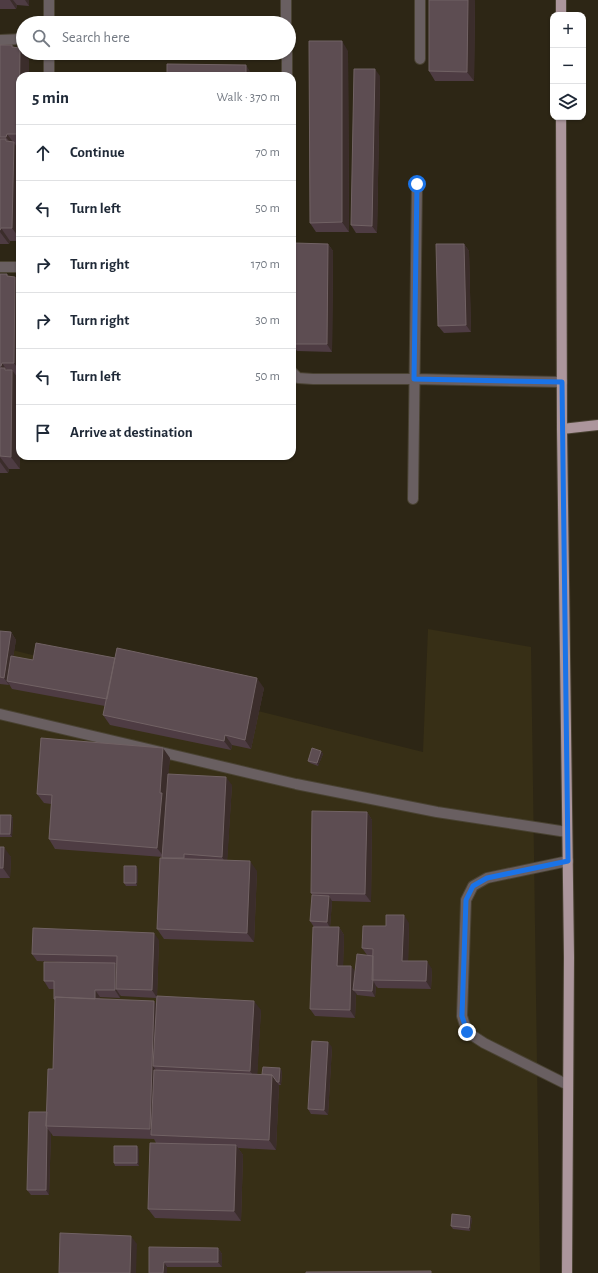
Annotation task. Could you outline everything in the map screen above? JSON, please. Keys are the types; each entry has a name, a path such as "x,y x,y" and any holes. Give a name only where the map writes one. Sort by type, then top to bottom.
{"main road":[{"path":"561,0 561,12"},
{"path":"561,120 562,429 568,861 567,1273"},
{"path":"562,429 598,425"}],"street":[{"path":"49,0 49,16"},
{"path":"286,0 286,16"},
{"path":"420,0 420,59"},
{"path":"0,40 16,39"},
{"path":"49,60 49,72"},
{"path":"287,60 287,72"},
{"path":"412,499 417,184"},
{"path":"0,267 16,267"},
{"path":"296,376 298,378 313,379 414,379 562,382"},
{"path":"0,714 296,784 437,812 567,832"},
{"path":"568,861 487,878 473,886 466,900 462,1016 467,1032 484,1043 568,1084"}],"shaded area":[{"path":"428,629 531,647 540,1273 0,1273 0,647 423,752"}],"building":[{"path":"429,0 468,0 467,72 429,71"},
{"path":"309,41 342,41 342,222 310,223"},
{"path":"0,45 12,45 12,47 16,48 16,60 20,60 20,72 16,72 16,134 7,134 6,137 0,137"},
{"path":"167,64 246,65 246,72 167,72"},
{"path":"354,69 375,69 372,226 351,225"},
{"path":"0,139 6,139 6,141 14,142 12,228 1,228 0,230"},
{"path":"296,243 328,244 327,344 296,344"},
{"path":"436,244 464,244 466,325 438,326"},
{"path":"0,274 7,274 7,276 15,277 14,363 2,363 1,366 0,366"},
{"path":"0,368 12,370 11,457 0,456"},
{"path":"0,631 11,632 4,678 0,677"},
{"path":"36,643 115,658 107,699 7,681 11,656 33,660"},
{"path":"117,648 257,678 245,740 225,735 224,741 103,715"},
{"path":"41,738 163,748 160,793 162,793 157,848 49,839 52,795 37,794"},
{"path":"312,748 321,751 317,763 308,761"},
{"path":"168,774 226,777 222,857 184,854 184,858 162,858"},
{"path":"312,811 367,812 365,894 311,893"},
{"path":"0,815 11,815 10,834 0,834"},
{"path":"0,847 4,847 3,868 0,868"},
{"path":"160,858 250,861 247,933 157,929"},
{"path":"124,866 136,866 136,883 124,883"},
{"path":"312,895 329,896 327,922 310,921"},
{"path":"386,915 404,915 402,961 427,961 426,981 372,980 373,949 362,948 363,926 386,926"},
{"path":"313,927 339,927 337,966 351,966 350,1010 310,1009"},
{"path":"33,928 154,933 152,990 116,989 117,956 32,954"},
{"path":"357,954 373,956 372,991 353,990"},
{"path":"44,962 115,963 115,990 95,990 95,999 55,997 54,999 54,981 44,981"},
{"path":"157,996 254,1001 250,1071 153,1066"},
{"path":"55,997 154,1001 150,1129 46,1126 48,1069 53,1069"},
{"path":"312,1041 328,1042 324,1110 308,1109"},
{"path":"263,1067 280,1068 279,1082 277,1082 272,1075 262,1074"},
{"path":"154,1070 272,1075 269,1140 151,1135"},
{"path":"29,1112 47,1112 46,1190 27,1190"},
{"path":"150,1143 236,1145 234,1211 148,1209"},
{"path":"114,1146 137,1146 137,1163 114,1163"},
{"path":"452,1214 470,1216 469,1228 451,1226"},
{"path":"60,1233 131,1236 130,1273 59,1273"},
{"path":"149,1247 218,1248 218,1262 164,1262 163,1273 149,1273"},
{"path":"431,1271 431,1273 306,1273 306,1272"}],"route":[{"path":"417,184 414,379 562,382 568,861 487,878 473,886 466,900 462,1016 467,1032"}]}
